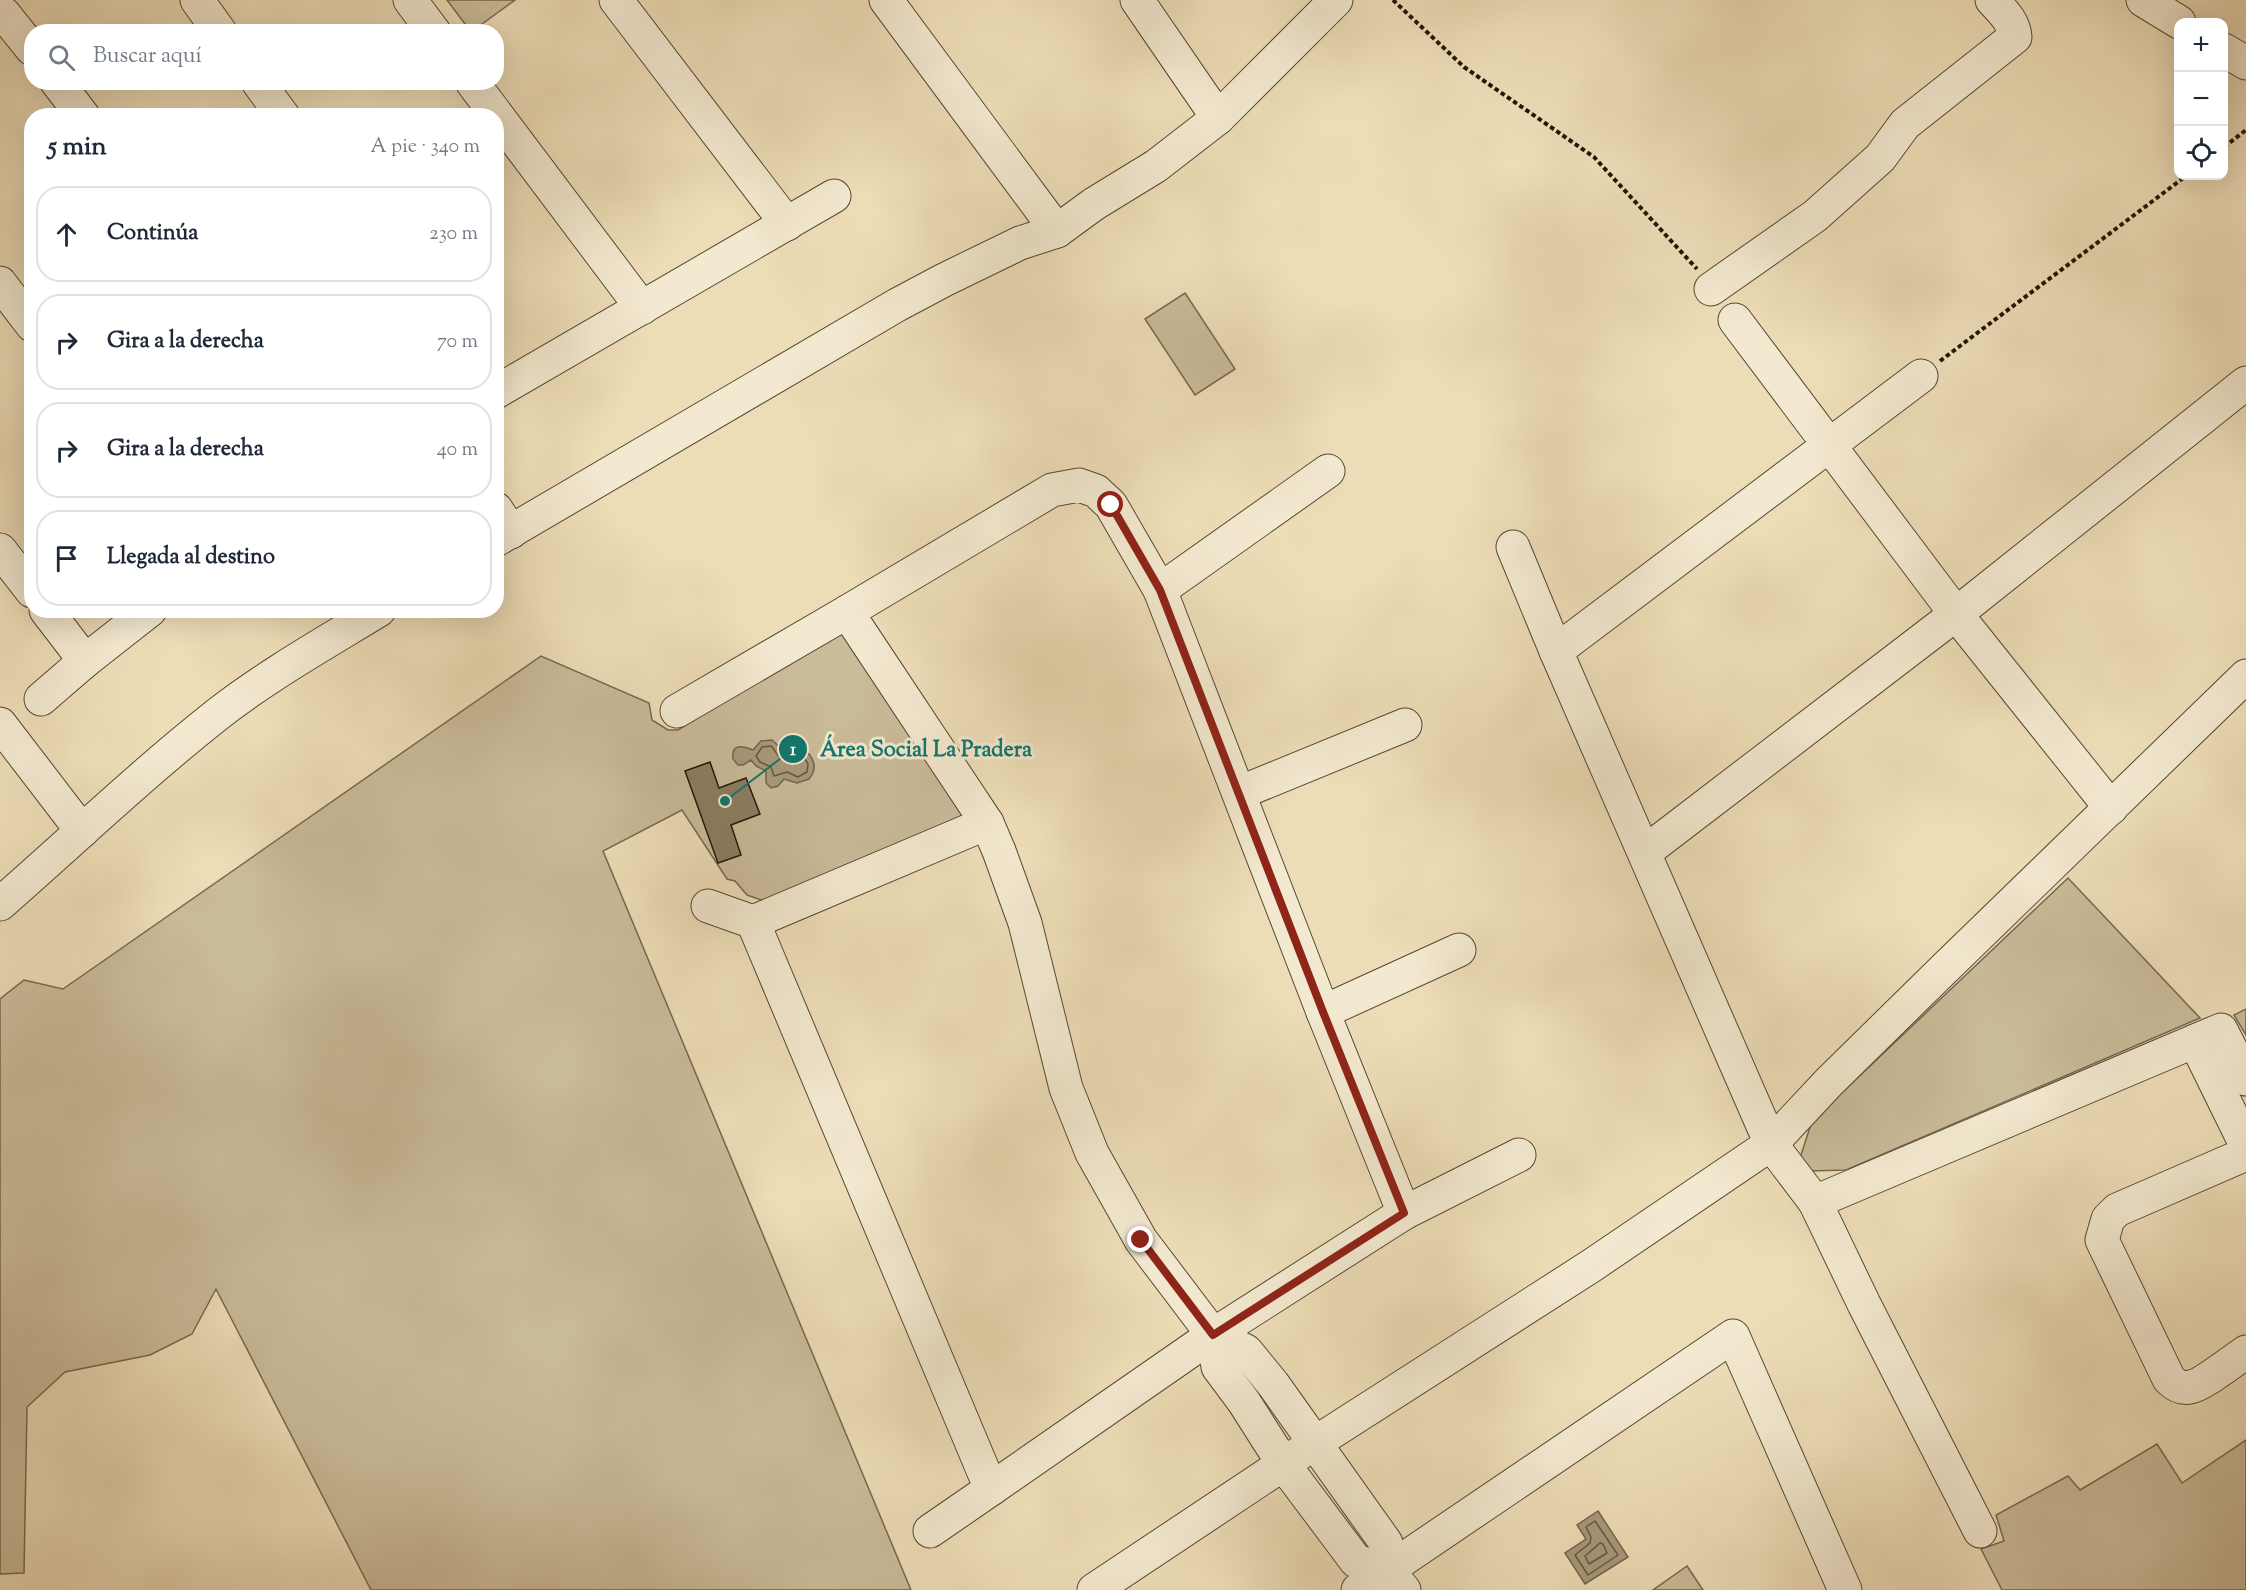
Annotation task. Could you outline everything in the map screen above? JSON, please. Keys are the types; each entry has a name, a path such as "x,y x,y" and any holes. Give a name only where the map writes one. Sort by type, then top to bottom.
{"street":[{"path":"197,0 214,24"},
{"path":"410,0 428,24"},
{"path":"616,0 787,224"},
{"path":"886,0 1057,231"},
{"path":"1137,0 1218,118"},
{"path":"504,525 925,290 1020,243 1057,231 1094,204 1156,166 1218,118 1336,0"},
{"path":"1712,289 1815,216 1880,159 1905,124 2015,37 2010,20 1992,0"},
{"path":"2143,0 2174,18"},
{"path":"4,14 24,39"},
{"path":"2228,53 2246,63"},
{"path":"63,90 77,108"},
{"path":"264,90 277,108"},
{"path":"478,90 492,108"},
{"path":"504,125 642,308"},
{"path":"504,387 834,196"},
{"path":"0,283 24,314"},
{"path":"1735,320 1956,614 2111,808"},
{"path":"1556,651 1921,376"},
{"path":"1645,852 1956,614 2246,383"},
{"path":"1160,590 1328,471"},
{"path":"676,711 848,612 1052,490 1079,485 1096,491 1111,505 1160,590 1323,1012 1404,1213"},
{"path":"1513,547 1771,1144 1815,1202 1864,1304 1980,1531"},
{"path":"0,550 24,581"},
{"path":"848,612 987,823 1025,923 1066,1088 1092,1153 1141,1240 1213,1335 1246,1351 1274,1384 1386,1543 1396,1580"},
{"path":"52,618 85,661"},
{"path":"41,699 140,618"},
{"path":"0,904 219,714 273,674 367,618"},
{"path":"1094,1590 1315,1443 1591,1266 1771,1144 1829,1082 2246,676"},
{"path":"0,724 82,831"},
{"path":"1239,793 1405,724"},
{"path":"708,906 753,922 987,823"},
{"path":"753,922 991,1490"},
{"path":"1323,1012 1459,950"},
{"path":"1815,1202 2208,1035"},
{"path":"2208,1035 2246,1079"},
{"path":"2208,1035 2246,1145"},
{"path":"2246,1154 2117,1210 2108,1219 2102,1240 2169,1379 2174,1384 2192,1388 2246,1353"},
{"path":"930,1531 1213,1335 1404,1213 1519,1155"},
{"path":"1213,1335 1218,1366 1284,1465 1356,1561 1396,1580"},
{"path":"1358,1590 1396,1580 1733,1336 1845,1590"}],"path":[{"path":"1393,0 1464,67 1594,157 1696,267 1712,289"},
{"path":"2228,143 2246,130"},
{"path":"1921,376 2181,180"}],"shaded area":[{"path":"447,0 515,0 482,24 465,24"},
{"path":"1185,293 1235,369 1195,395 1145,319"},
{"path":"840,629 966,814 767,902 747,895 735,881 727,879 682,810 603,851 911,1590 371,1590 216,1289 192,1334 150,1355 65,1372 27,1407 24,1573 0,1574 0,999 24,980 63,989 541,656 649,703 652,720 668,730 678,730"},
{"path":"2068,878 2200,1018 1846,1170 1808,1171 1801,1155 1812,1121"},
{"path":"2246,1009 2246,1035 2234,1015"},
{"path":"2246,1440 2246,1590 2002,1590 1981,1549 2004,1541 1996,1515 2068,1476 2080,1490 2157,1444 2182,1483"},
{"path":"1687,1566 1703,1590 1653,1590"}],"water":[{"path":"772,740 787,754 795,751 809,754 814,767 809,779 797,783 784,779 778,786 771,788 766,783 766,771 756,766 751,760 738,765 733,759 734,750 738,747 753,750 761,741"},
{"path":"1598,1511 1628,1557 1585,1584 1565,1553 1586,1539 1577,1525"}],"building":[{"path":"710,762 719,788 746,778 760,814 731,825 741,855 718,863 685,771"}],"place":[{"name":"Área Social La Pradera","path":"725,801"}],"route":[{"path":"1111,505 1160,590 1323,1012 1404,1213 1213,1335 1141,1240"}]}
